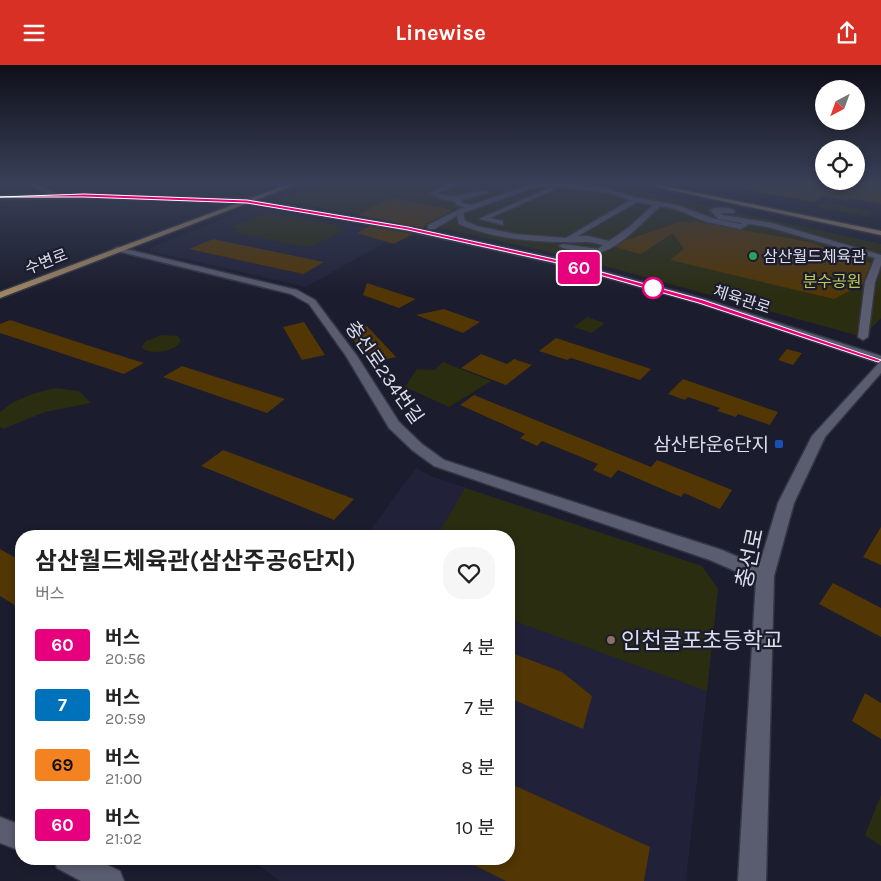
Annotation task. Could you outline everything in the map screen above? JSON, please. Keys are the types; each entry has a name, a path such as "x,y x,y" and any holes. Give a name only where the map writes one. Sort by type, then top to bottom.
{"main road":[{"name":"수변로","path":"0,295 196,220"},
{"path":"819,220 881,233"}],"street":[{"name":"체육관로","path":"357,220 408,229 554,261 701,301 881,360"},
{"path":"445,220 431,227 598,251"},
{"path":"461,220 472,226 515,237 588,238 610,244"},
{"path":"487,220 511,226"},
{"path":"520,228 567,239 600,220"},
{"path":"587,261 598,251 610,244 633,220"},
{"path":"710,220 741,227 748,222"},
{"path":"738,220 769,225 880,262 870,283 863,337"},
{"path":"769,225 784,223"},
{"path":"458,231 472,226"},
{"name":"충선로234번길","path":"117,250 294,293 312,302 351,356 394,425 417,447 440,463 716,555 765,576"},
{"path":"870,283 881,285"},
{"path":"866,318 878,321"},
{"name":"충선로","path":"752,881 765,576 786,503 819,437 881,366"},
{"path":"0,830 15,836"},
{"path":"78,865 110,881"}],"shaded area":[{"path":"221,220 326,220 400,234 306,287 150,251 150,248"},
{"name":"인천굴포초등학교","path":"416,468 433,477 702,566 718,589 686,881 280,881 258,865 515,865 515,530 370,530"}],"green space":[{"path":"248,220 307,220 342,226 338,228 344,230 312,246 306,247 233,232 238,229 231,227"},
{"name":"분수공원","path":"393,220 773,220 881,244 881,318 863,337 572,257 450,230"},
{"path":"587,317 605,323 592,333 574,327"},
{"path":"162,335 178,336 181,341 169,350 153,352 143,349 142,346 146,341"},
{"path":"443,362 491,381 449,407 405,387 417,369 435,370"},
{"path":"55,388 79,391 91,403 45,412 3,429 0,426 0,412 6,407 26,397"},
{"path":"465,488 702,566 718,589 707,691 515,621 515,530 440,530"},
{"path":"881,795 881,846 865,835"}],"building":[{"path":"383,220 433,220 423,228"},
{"name":"삼산월드체육관","path":"682,221 690,223 694,221 809,242 871,263 863,284 834,299 670,260 684,249 673,233 641,254 615,247 624,241"},
{"path":"370,226 413,234 394,244 357,233"},
{"path":"213,239 324,262 303,274 189,249"},
{"path":"367,283 416,299 399,308 363,295"},
{"path":"444,309 480,322 463,333 416,315"},
{"path":"10,320 144,363 124,374 0,333 0,324"},
{"path":"304,322 325,355 302,360 283,327"},
{"path":"367,326 396,357 372,363 346,331"},
{"path":"556,338 651,369 640,380 571,358 567,360 539,351"},
{"path":"787,349 802,353 793,365 778,360"},
{"path":"481,354 507,364 514,359 532,365 506,385 461,368"},
{"path":"182,366 285,399 267,413 163,377"},
{"path":"683,379 778,412 770,425 738,414 736,417 717,411 720,408 688,397 685,400 668,394"},
{"path":"474,395 651,467 657,460 732,490 720,509 684,493 681,497 618,470 611,478 593,470 598,464 542,441 537,446 520,438 525,434 460,405"},
{"path":"223,450 354,499 334,520 201,466"},
{"path":"881,527 881,565 863,557"},
{"path":"0,549 15,558 15,605 0,596"},
{"path":"833,583 881,608 881,637 819,604"},
{"path":"515,654 562,672 592,696 583,729 515,701"},
{"path":"865,693 881,703 881,739 852,721"},
{"path":"515,786 650,847 644,881 506,881 474,865 515,865"}],"bus line":[{"name":"60","path":"358,220 492,246 554,261 701,301 881,360"}],"place":[{"name":"삼산월드체육관","path":"753,256"},
{"name":"삼산타운6단지","path":"779,444"},
{"name":"인천굴포초등학교","path":"611,640"}]}
